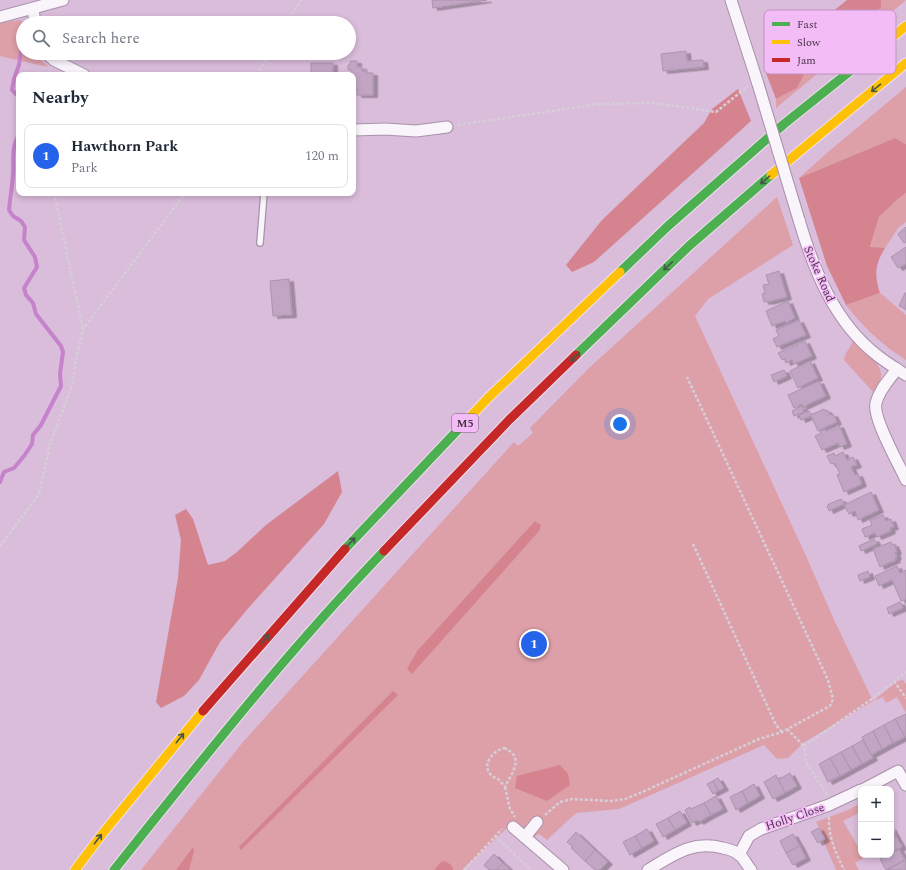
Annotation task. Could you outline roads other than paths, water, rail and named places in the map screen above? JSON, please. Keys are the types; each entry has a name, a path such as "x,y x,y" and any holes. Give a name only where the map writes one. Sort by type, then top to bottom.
{"highway":[{"name":"M5","path":"896,34 906,26"},
{"name":"M5","path":"896,71 906,63"},
{"name":"M5","path":"75,870 197,717 327,568 488,398 668,226 784,124 846,74"},
{"name":"M5","path":"114,870 221,735 351,585 509,420 689,246 801,148 892,74"}],"street":[{"path":"0,18 63,0"},
{"name":"Stoke Road","path":"731,0 814,265 834,306 854,333 877,355 901,372 878,395 875,405 880,425 906,480"},
{"path":"33,9 34,16"},
{"path":"54,60 78,72"},
{"path":"356,130 385,129 416,132 447,127"},
{"name":"Holly Close","path":"869,786 902,768 906,785"},
{"name":"Holly Close","path":"739,855 749,836 761,829 830,806 858,792"},
{"path":"525,838 537,822"},
{"path":"513,827 563,870"},
{"path":"648,870 680,851 699,845 718,846 728,849 739,855 751,870"}],"lane":[{"path":"260,243 264,196"}],"waterway":[{"path":"16,72 20,60"},
{"path":"16,73 12,90 16,94"},
{"path":"0,482 4,472 14,468 32,444 33,435 41,425 61,386 60,374 63,352 61,346 36,314 33,303 26,295 24,288 37,267 35,257 24,240 25,227 9,210 13,175 13,154 16,139"}],"place":[{"name":"Hawthorn Park","path":"534,644"}]}
